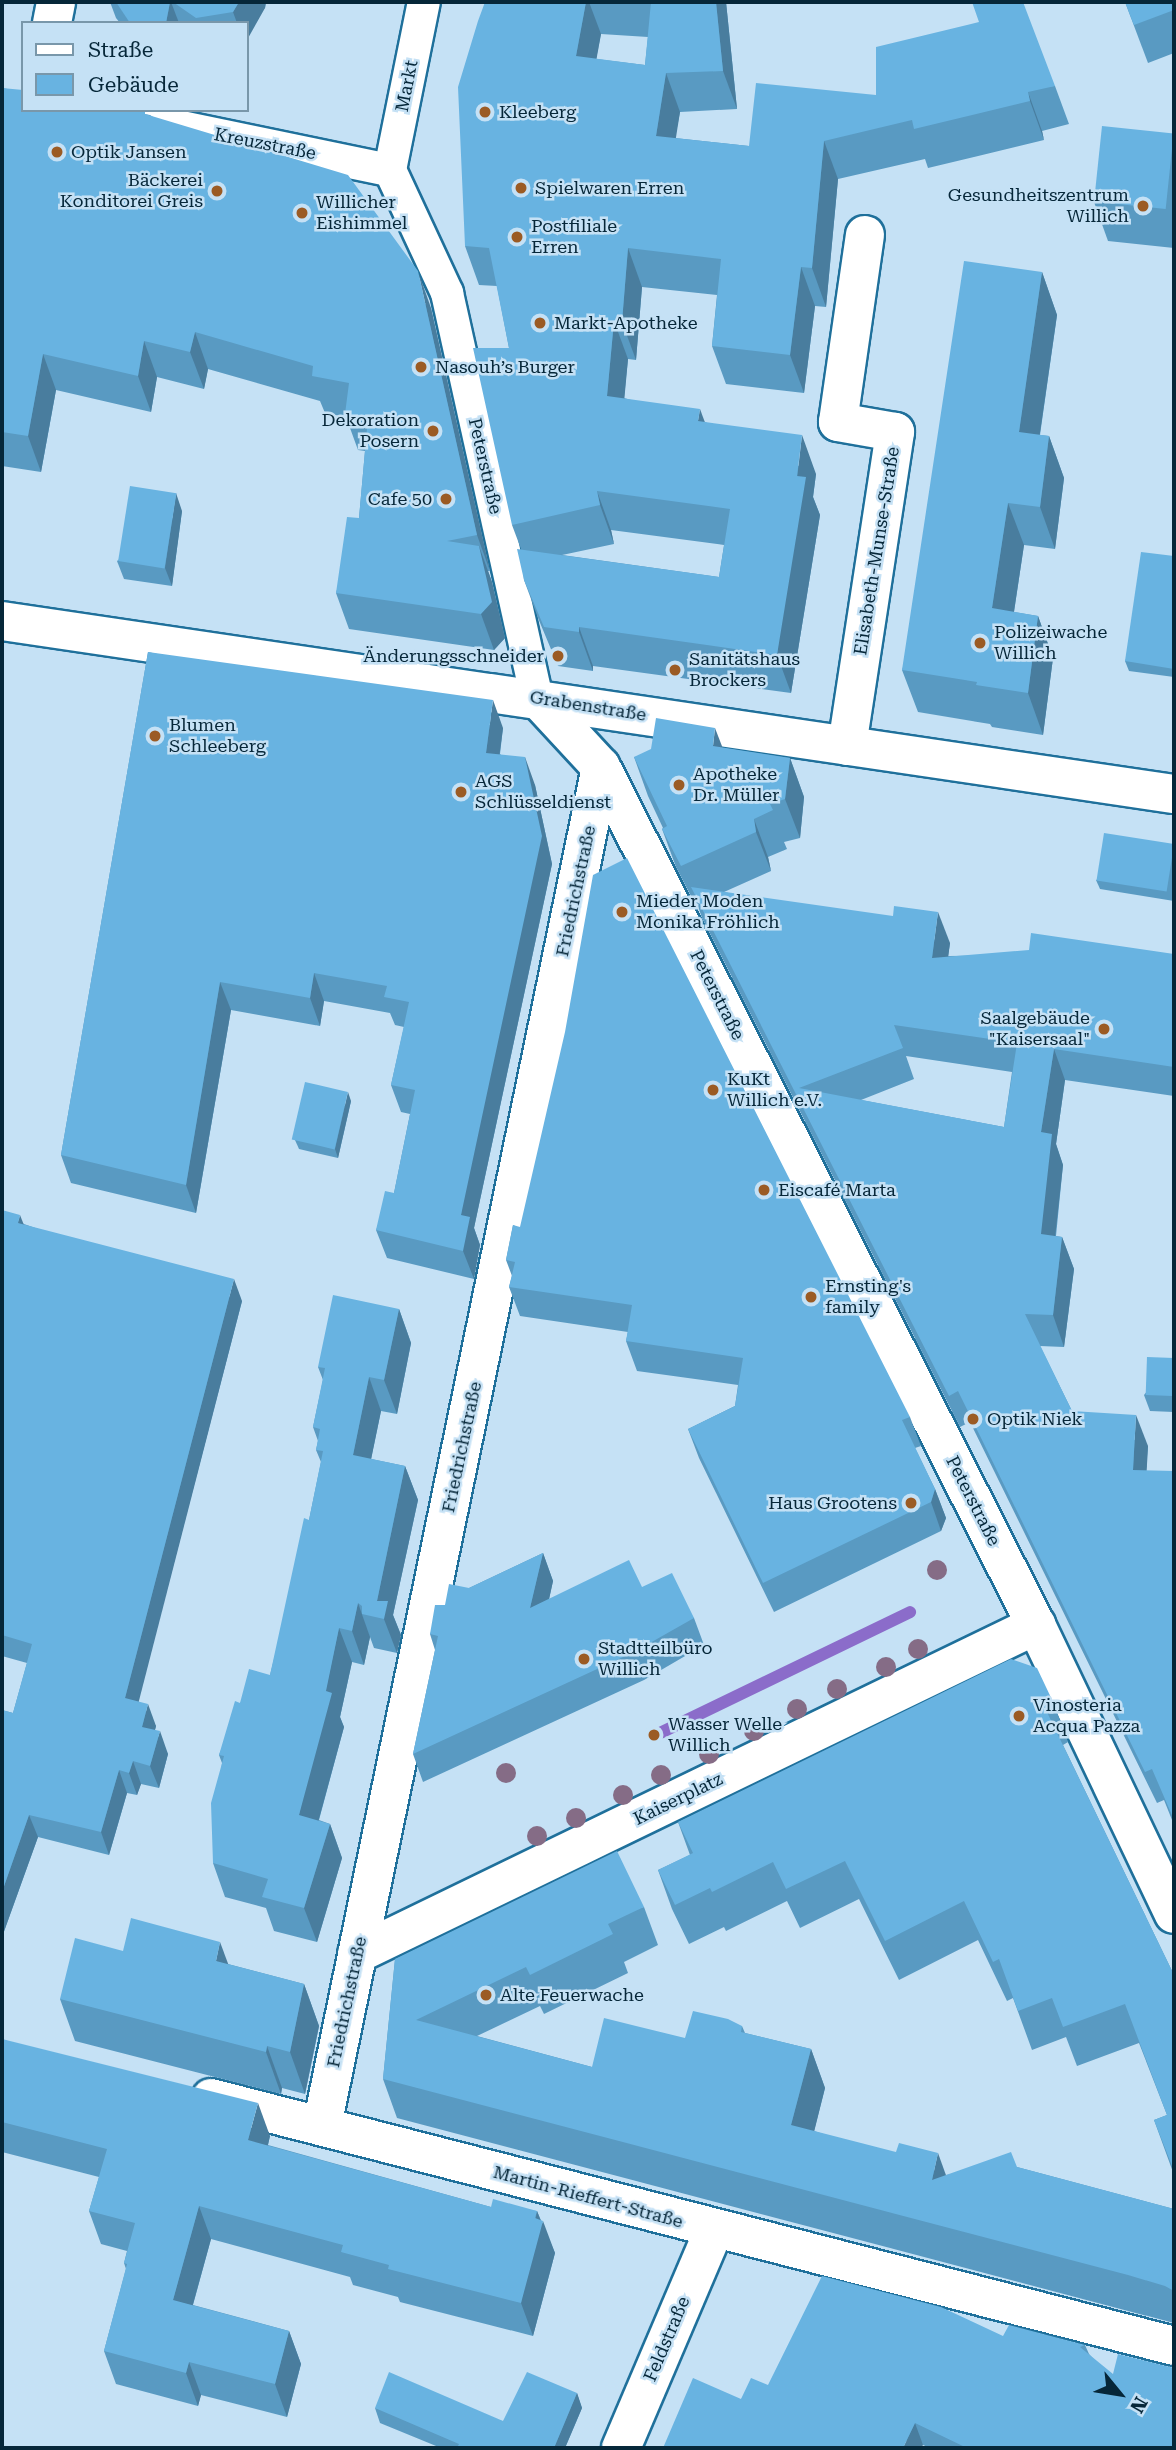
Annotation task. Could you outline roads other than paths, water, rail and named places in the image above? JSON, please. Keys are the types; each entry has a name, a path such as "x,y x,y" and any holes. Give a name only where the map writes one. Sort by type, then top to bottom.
{"street":[{"path":"52,21 56,2"},
{"name":"Markt","path":"390,170 424,2"},
{"name":"Kreuzstraße","path":"109,112 390,170"},
{"name":"Peterstraße","path":"390,170 450,302 537,698 601,767 1036,1625 1174,1914"},
{"name":"Elisabeth-Munse-Straße","path":"847,746 895,432 838,422 865,235"},
{"name":"Grabenstraße","path":"2,621 1174,794"},
{"name":"Friedrichstraße","path":"322,2126 601,767"},
{"name":"Kaiserplatz","path":"357,1954 1036,1625"},
{"name":"Martin-Rieffert-Straße","path":"175,2089 714,2230 1174,2346"},
{"name":"Feldstraße","path":"621,2448 714,2230"}],"waterway":[{"path":"658,1734 910,1612"}],"place":[{"name":"Kleeberg","path":"485,112"},
{"name":"Optik Jansen","path":"57,152"},
{"name":"Spielwaren Erren","path":"521,188"},
{"name":"Bäckerei Konditorei Greis","path":"217,191"},
{"name":"Gesundheitszentrum Willich","path":"1143,206"},
{"name":"Willicher Eishimmel","path":"302,213"},
{"name":"Postfiliale Erren","path":"517,237"},
{"name":"Markt-Apotheke","path":"540,323"},
{"name":"Nasouh’s Burger","path":"421,367"},
{"name":"Dekoration Posern","path":"433,431"},
{"name":"Cafe 50","path":"446,499"},
{"name":"Polizeiwache Willich","path":"980,643"},
{"name":"Änderungsschneider","path":"558,656"},
{"name":"Sanitätshaus Brockers","path":"675,670"},
{"name":"Blumen Schleeberg","path":"155,736"},
{"name":"Apotheke Dr. Müller","path":"679,785"},
{"name":"AGS Schlüsseldienst","path":"461,792"},
{"name":"Mieder Moden Monika Fröhlich","path":"622,912"},
{"name":"Saalgebäude \"Kaisersaal\"","path":"1104,1029"},
{"name":"KuKt Willich e.V.","path":"713,1090"},
{"name":"Eiscafé Marta","path":"764,1190"},
{"name":"Ernsting's family","path":"811,1297"},
{"name":"Optik Niek","path":"973,1419"},
{"name":"Haus Grootens","path":"911,1503"},
{"name":"Stadtteilbüro Willich","path":"584,1659"},
{"name":"Vinosteria Acqua Pazza","path":"1019,1716"},
{"name":"Wasser Welle Willich","path":"654,1735"},
{"name":"Alte Feuerwache","path":"486,1995"}]}
